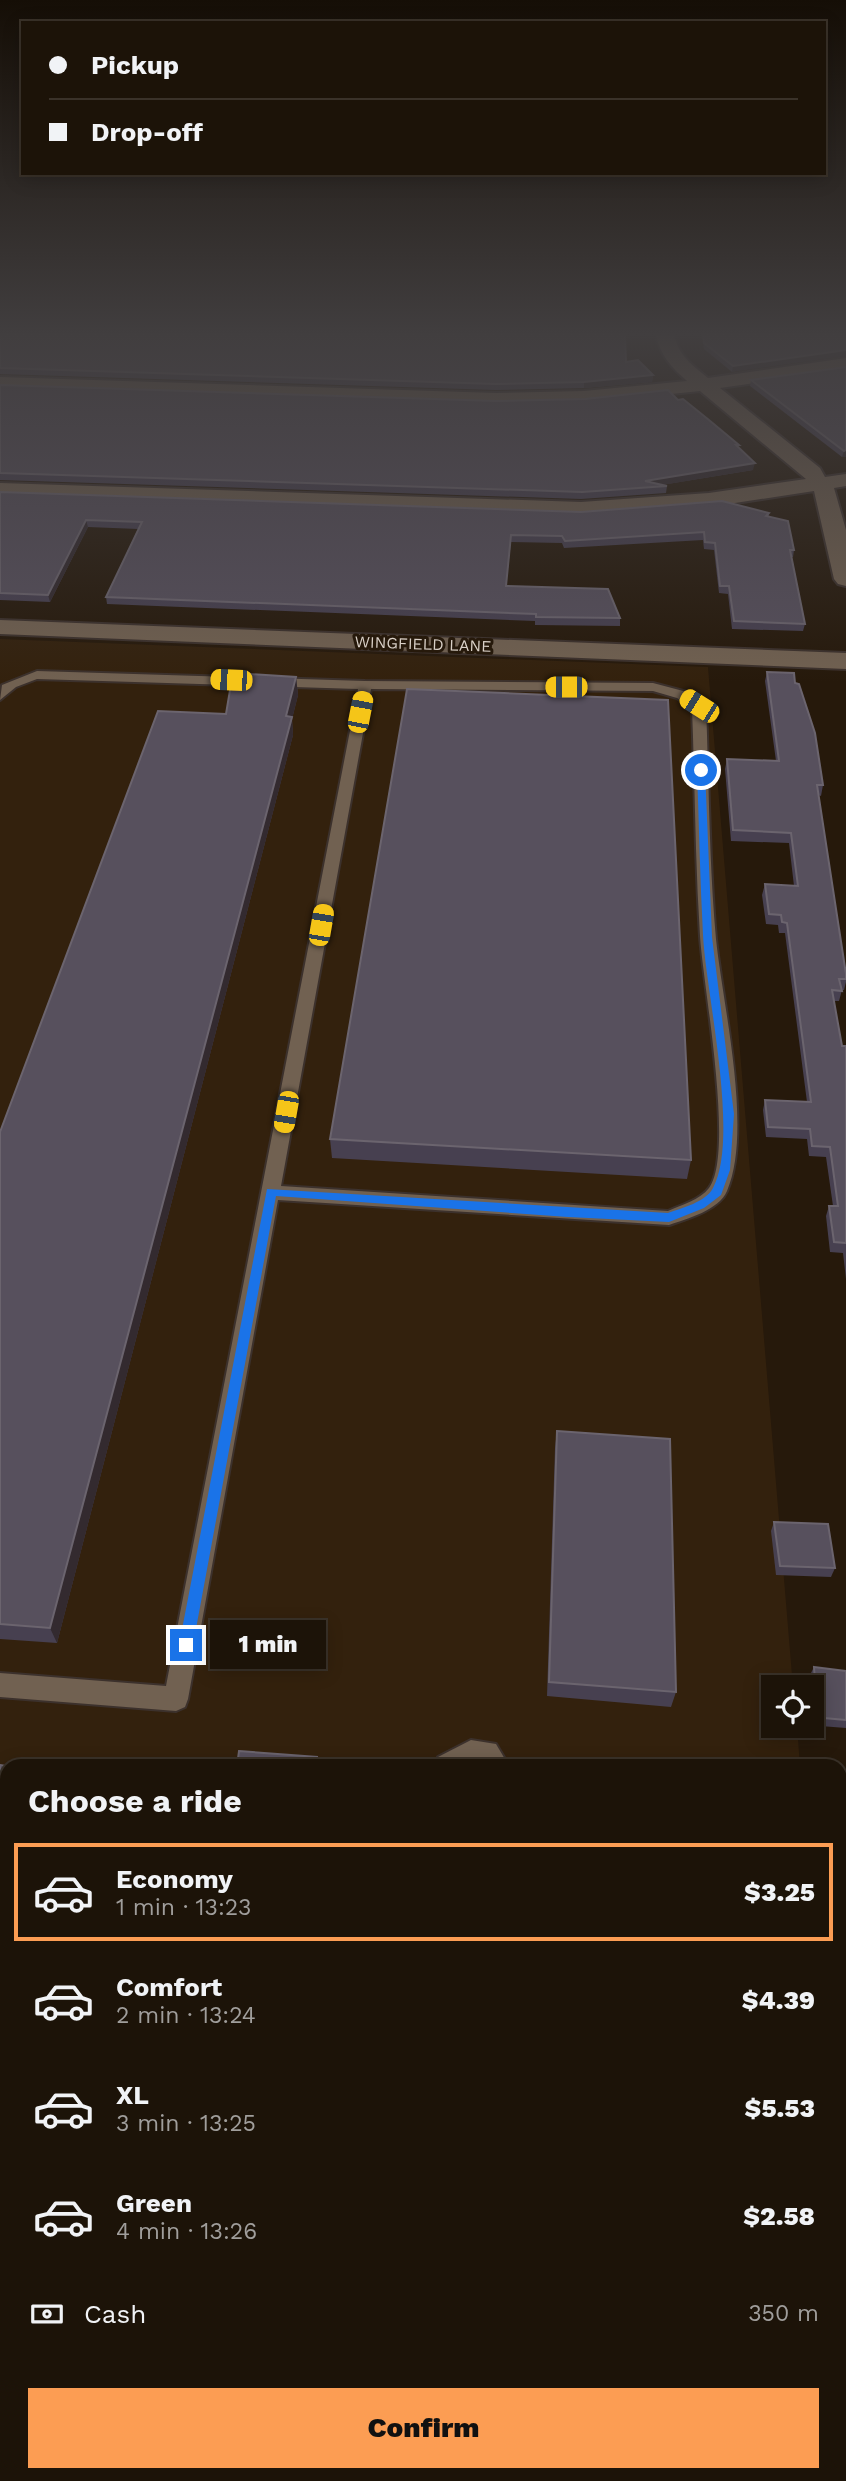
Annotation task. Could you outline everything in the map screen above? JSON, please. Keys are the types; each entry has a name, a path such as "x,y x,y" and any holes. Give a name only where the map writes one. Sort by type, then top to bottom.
{"street":[{"path":"785,451 813,474 826,493 846,578"},
{"path":"0,490 581,509 709,500 846,480"},
{"name":"WINGFIELD LANE","path":"0,627 846,661"}],"lane":[{"path":"0,696 3,689 16,681 37,675 70,674 365,685 653,687 682,695 699,706 708,937 729,1114 725,1170 718,1192 700,1205 669,1217 554,1212 271,1192"},
{"path":"0,1685 176,1699 365,685"},
{"path":"459,1759 471,1752 487,1754 491,1759"}],"shaded area":[{"path":"0,639 708,667 792,1675 761,1675 761,1738 798,1738 799,1759 0,1759"}],"building":[{"path":"0,451 742,451 755,463 645,481 667,486 582,492 0,473"},
{"path":"0,492 581,512 722,501 769,513 766,516 788,521 794,550 790,550 805,624 734,621 729,586 720,586 715,543 705,542 704,532 565,541 562,536 511,535 506,586 608,589 620,618 536,617 536,614 106,597 142,522 86,520 48,595 0,593"},
{"path":"767,672 794,673 795,683 799,684 815,733 823,785 817,785 846,974 846,979 839,979 842,991 832,990 842,1046 846,1046 846,1243 834,1242 829,1206 838,1206 830,1147 812,1146 810,1129 768,1127 765,1100 811,1102 787,923 782,922 781,915 769,914 765,884 798,886 791,833 733,830 727,759 779,761"},
{"path":"249,674 296,677 286,716 292,717 50,1628 0,1624 0,1132 158,711 226,714 232,678"},
{"path":"407,689 668,700 691,1160 330,1139"},
{"path":"557,1431 670,1439 676,1692 549,1682"},
{"path":"774,1522 828,1524 835,1568 780,1566"},
{"path":"814,1667 846,1671 846,1720 824,1718 824,1675 815,1675"},
{"path":"239,1751 317,1757 317,1759 238,1759"}],"route":[{"path":"186,1645 271,1192 568,1213 669,1217 700,1205 718,1192 725,1170 729,1114 708,937 701,770"}]}
